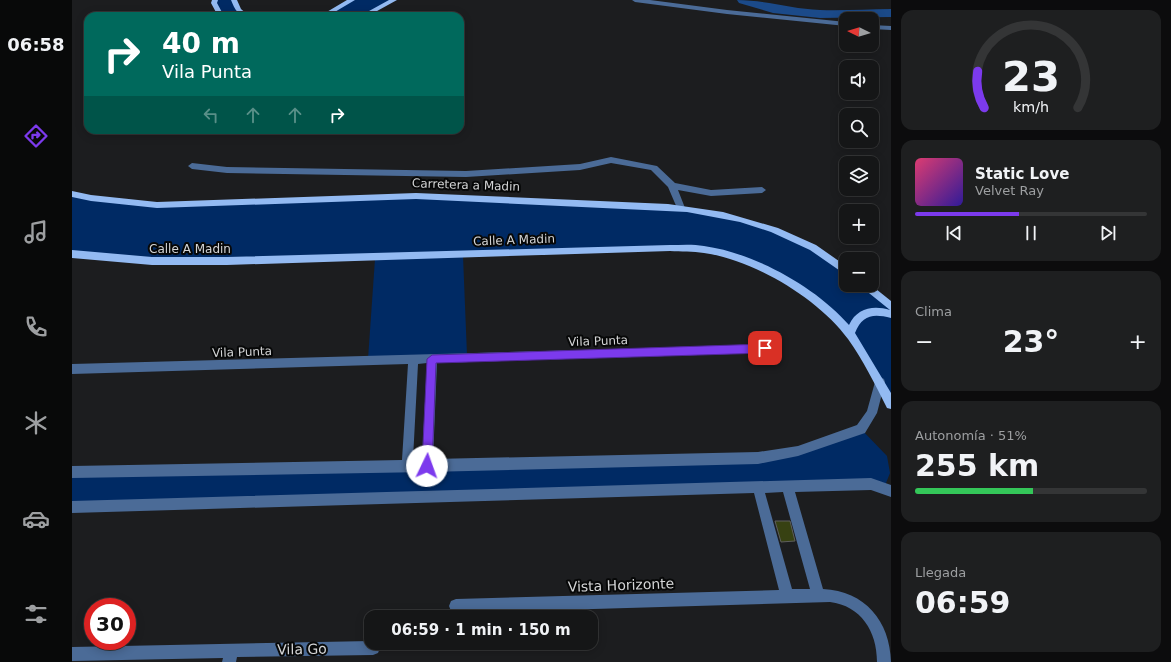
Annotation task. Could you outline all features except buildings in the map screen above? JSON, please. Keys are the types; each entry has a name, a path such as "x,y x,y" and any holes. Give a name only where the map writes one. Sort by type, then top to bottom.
{"main road":[{"path":"215,0 214,3 219,12"},
{"path":"234,0 238,10 241,12"},
{"path":"330,12 352,0"},
{"path":"371,12 394,0"},
{"name":"Carretera a Madin","path":"72,194 91,198 157,205 416,196 681,208 701,210 736,217 770,228 810,246 839,266"},
{"name":"Calle A Madin","path":"72,254 152,261 227,261 670,248 704,249 738,258 772,272 799,289 826,310 850,334 880,382 891,404"},
{"path":"873,292 891,306"},
{"path":"850,334 858,317 867,313 883,312 891,314"}],"street":[{"path":"635,0 727,12 839,23"},
{"path":"879,27 891,28"},
{"path":"192,166 227,170 466,174 580,167 611,160 654,168 672,186 681,208"},
{"path":"672,186 711,193 762,190"},
{"name":"Vila Punta","path":"72,370 765,348"},
{"path":"406,466 413,359"},
{"path":"427,466 432,359"},
{"path":"72,472 427,466 758,458 798,451 861,430 872,413 880,382"},
{"path":"72,507 871,484 891,491"},
{"path":"787,486 819,596"},
{"path":"758,487 787,596"},
{"name":"Vista Horizonte","path":"456,606 787,596 844,598 862,609 875,625 885,650 884,662"},
{"name":"Vila Go","path":"72,654 231,656 364,649"}],"shaded area":[{"path":"215,0 234,0 238,10 241,12 220,12"},
{"path":"352,0 394,0 371,12 330,12"},
{"path":"72,194 157,205 416,196 668,207 736,217 810,246 839,266 839,292 873,292 891,306 891,404 850,334 826,310 772,272 704,249 227,261 72,254"},
{"path":"463,256 467,355 368,359 375,259"},
{"path":"861,429 887,456 890,473 884,488 72,507 72,472 758,458"}],"waterway":[{"path":"744,0 773,9 820,14 891,13"}],"route":[{"path":"427,466 432,359 765,348"}]}
